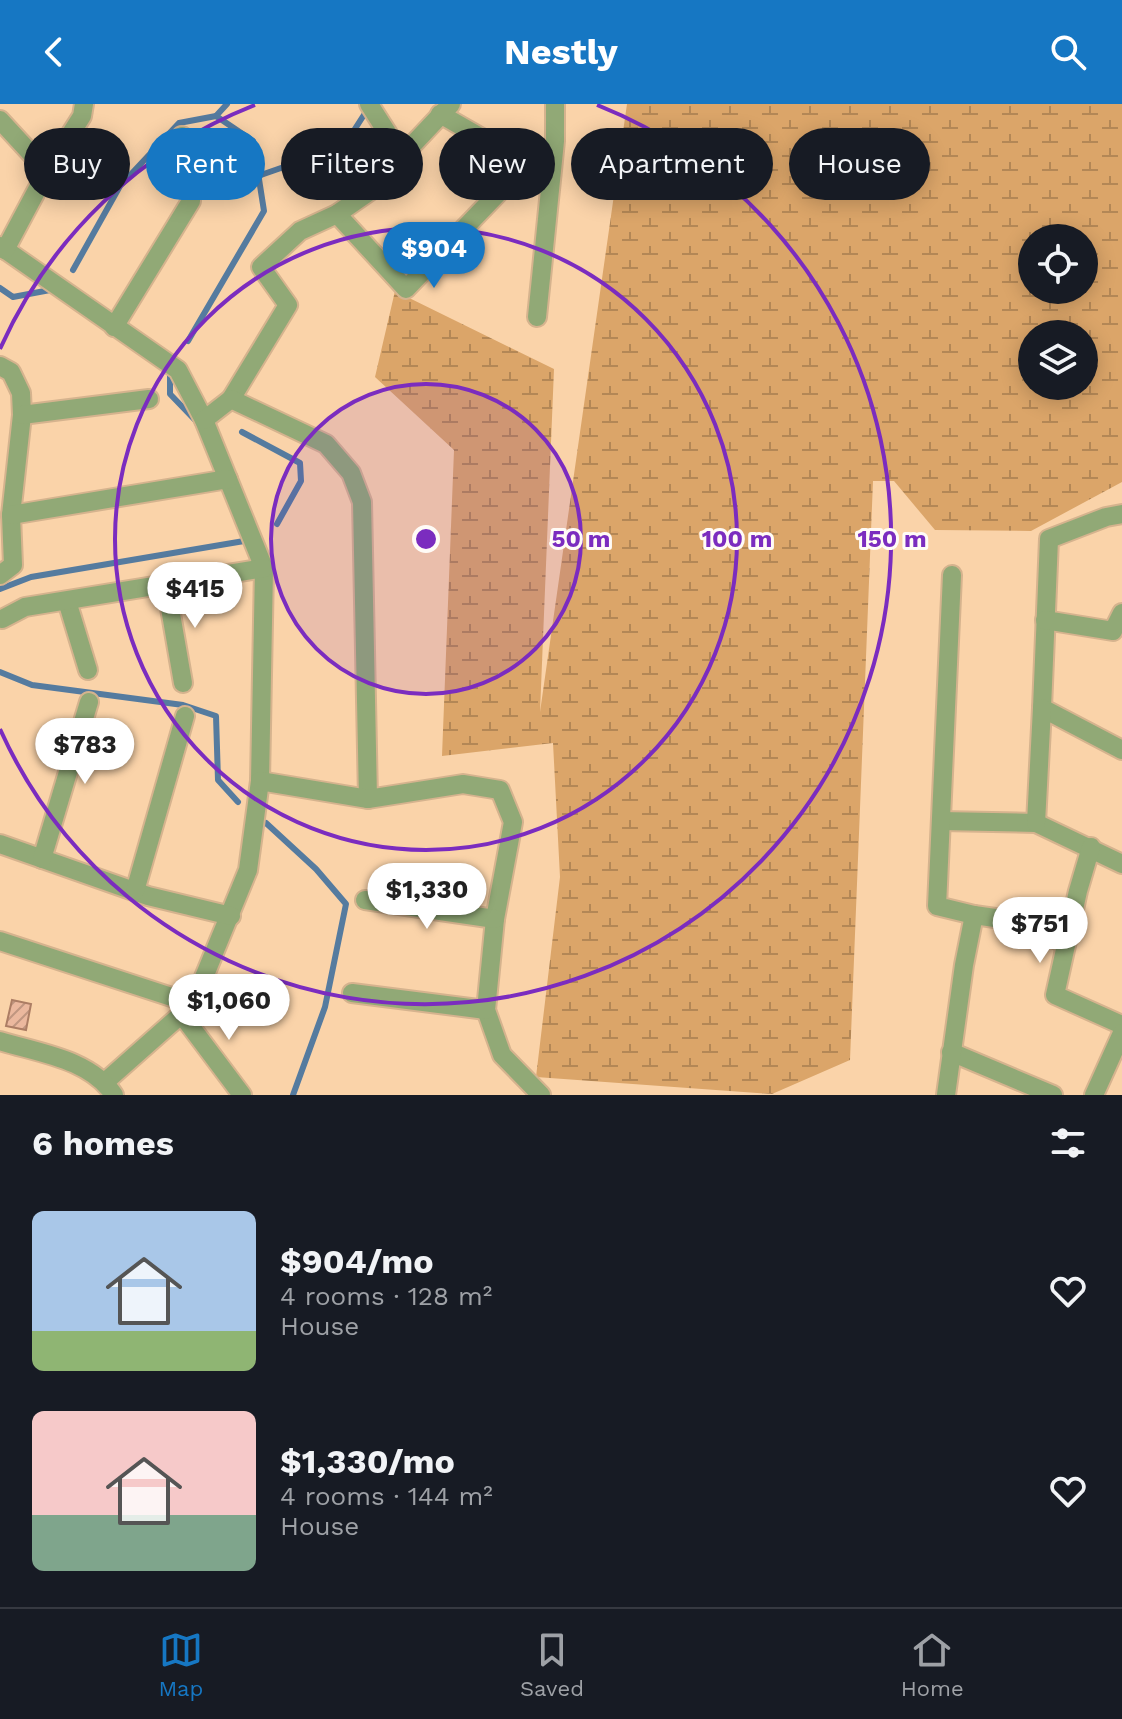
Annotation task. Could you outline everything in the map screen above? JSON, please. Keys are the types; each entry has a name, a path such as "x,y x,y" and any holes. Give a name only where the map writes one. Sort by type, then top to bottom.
{"street":[{"path":"72,128 83,110 97,104"},
{"path":"369,104 384,128"},
{"path":"555,104 555,128"},
{"path":"423,134 446,109 473,128"},
{"path":"0,120 24,146"},
{"path":"0,1041 78,1065 109,1088 188,1009 231,916 248,870 260,781 264,568 204,420 178,370 2,248 30,200"},
{"path":"114,327 191,200"},
{"path":"204,420 231,399 288,305 261,267 300,231 337,214 357,200"},
{"path":"337,214 406,289 491,200"},
{"path":"537,317 548,200"},
{"path":"0,366 11,372 21,393 22,415 11,515 13,565 0,575"},
{"path":"22,415 149,399"},
{"path":"231,399 326,444 351,473 362,502 368,799"},
{"path":"11,515 228,479"},
{"path":"1036,823 1049,539 1122,514"},
{"path":"2,619 25,607 264,568"},
{"path":"952,575 937,906 1016,921 1066,944"},
{"path":"166,585 183,683"},
{"path":"67,601 88,670"},
{"path":"1045,620 1113,631 1122,613"},
{"path":"42,859 89,702"},
{"path":"1042,708 1122,750"},
{"path":"135,891 185,716"},
{"path":"260,781 368,799 463,784 500,790 513,822 495,919 486,1010 502,1055 541,1095"},
{"path":"941,821 1036,823 1122,864"},
{"path":"0,844 135,891 231,916"},
{"path":"1091,847 1055,995 1122,1025"},
{"path":"365,900 495,919"},
{"path":"946,1095 974,915"},
{"path":"0,941 188,1009 242,1095"},
{"path":"352,993 486,1010"},
{"path":"1094,1095 1122,1033"},
{"path":"951,1052 1053,1095"}],"green space":[{"path":"627,104 1122,104 1122,482 1031,531 935,530 894,481 873,481 850,1060 772,1094 536,1077 560,877 553,743 442,756 454,450 375,377 395,291 554,369 540,712 613,200 773,200 773,128 624,128"}],"building":[{"path":"12,1000 31,1004 26,1030 6,1026"}],"waterway":[{"path":"216,116 227,104"},
{"path":"265,174 344,146 369,107"},
{"path":"73,270 120,186 179,123 216,116 253,141 264,211 188,341"},
{"path":"0,288 13,297 50,290"},
{"path":"170,370 170,394 195,420"},
{"path":"242,432 300,463 301,481 277,524"},
{"path":"0,589 31,577 250,540"},
{"path":"0,672 32,685 183,705 216,716 218,780 238,802"},
{"path":"266,823 316,869 346,904 325,1007 293,1095"}]}
